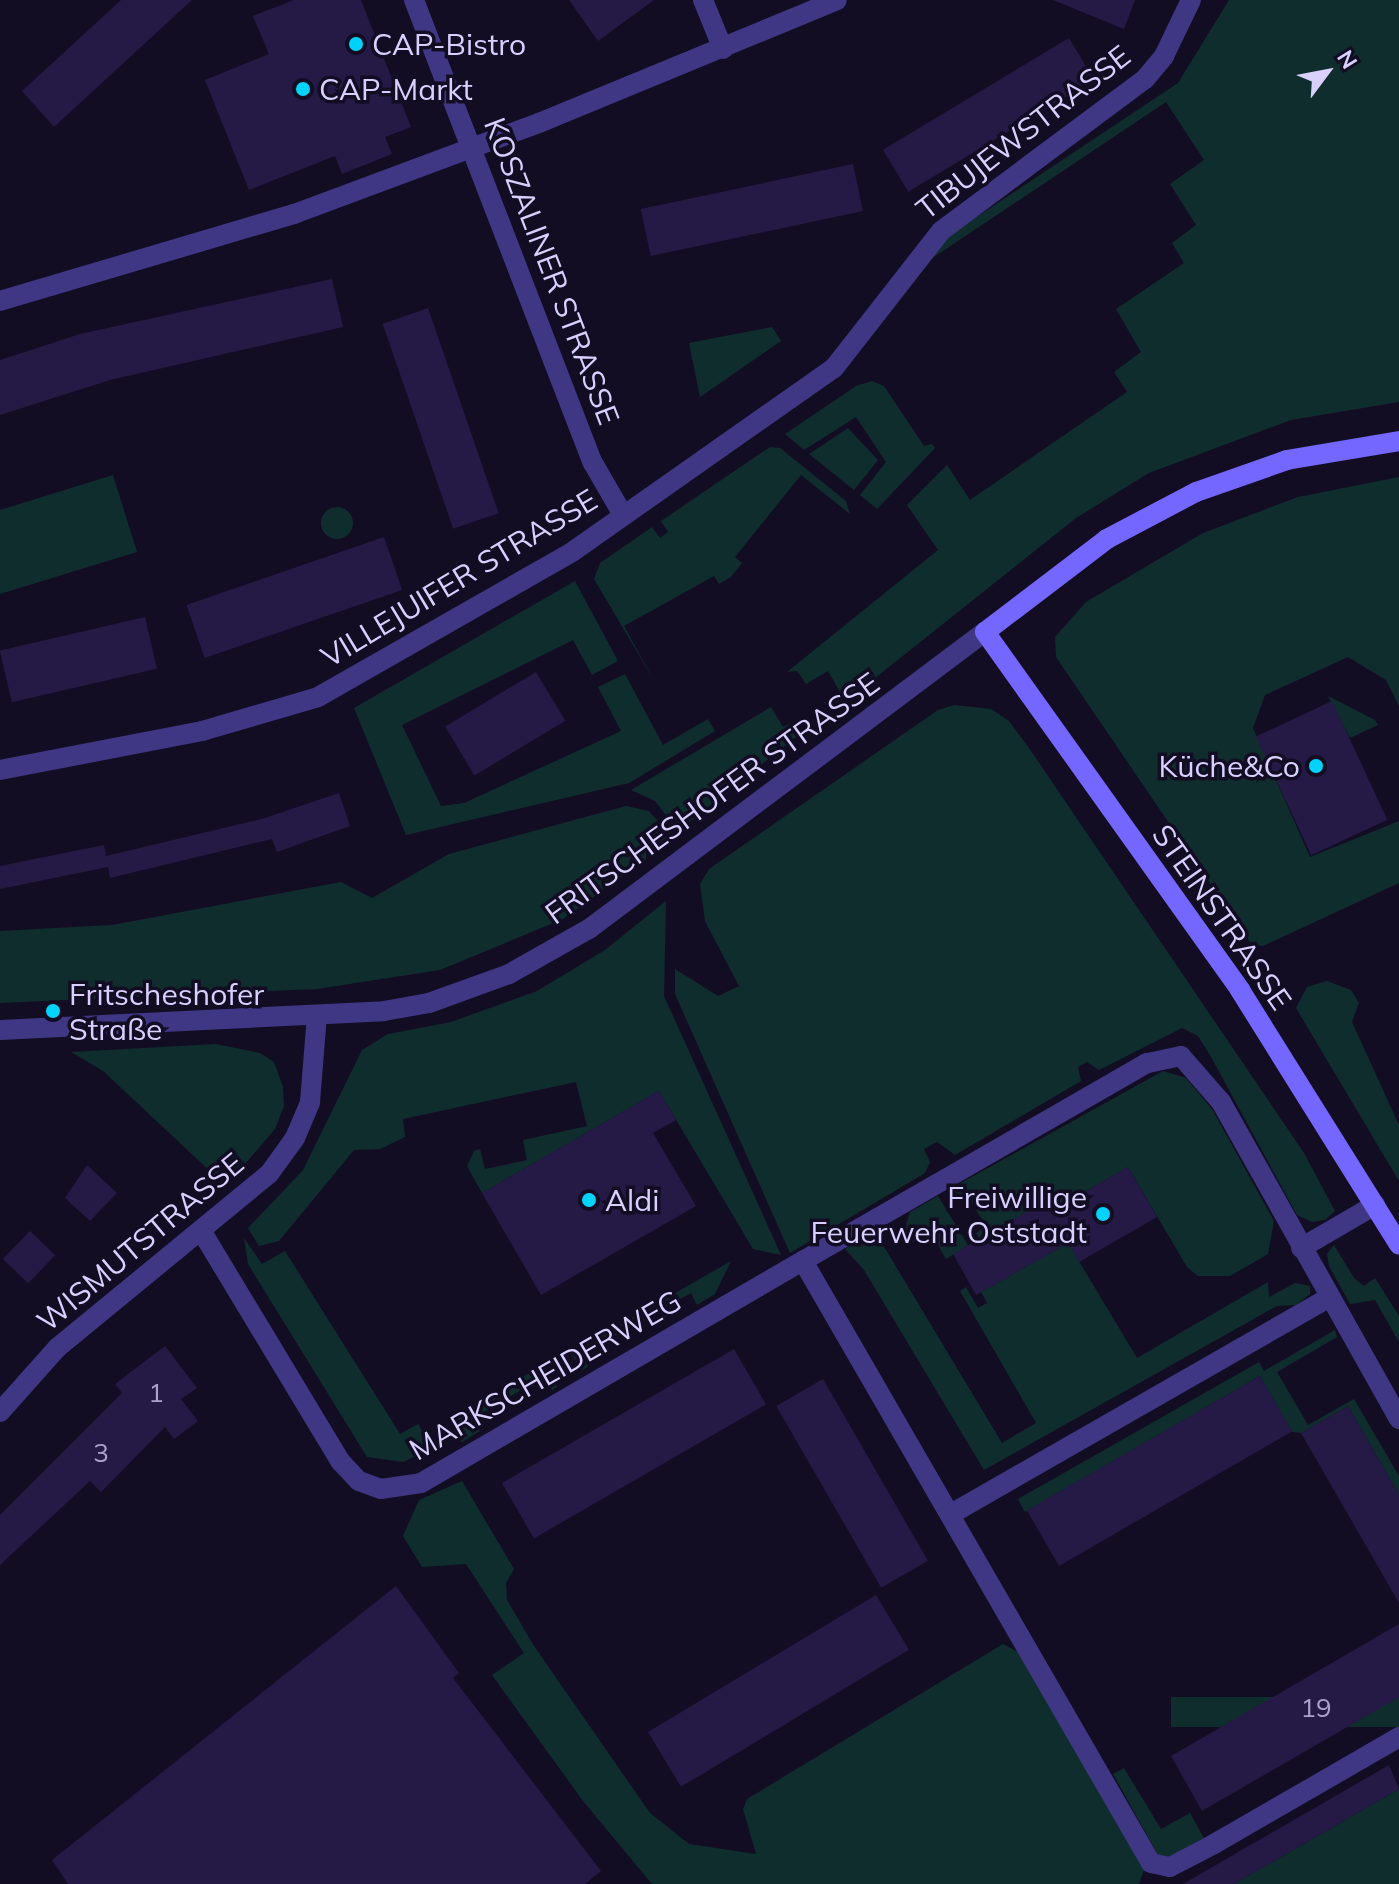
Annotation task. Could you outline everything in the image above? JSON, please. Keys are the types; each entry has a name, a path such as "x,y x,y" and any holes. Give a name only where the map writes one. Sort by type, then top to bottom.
{"street":[{"name":"KOSZALINER STRASSE","path":"414,0 593,463 623,515"},
{"path":"703,0 723,49"},
{"path":"0,301 294,214 473,148 723,49 837,0"},
{"name":"TIBUJEWSTRASSE","path":"623,515 834,368 941,231 1145,79 1164,56 1191,0"},
{"name":"FRITSCHESHOFER STRASSE","path":"0,1030 317,1015 429,1003 509,974 551,952 1107,539 1196,492 1287,460 1399,441"},
{"name":"VILLEJUIFER STRASSE","path":"0,770 202,731 318,697 572,552 623,515"},
{"name":"STEINSTRASSE","path":"985,632 1240,990 1399,1244"},
{"name":"WISMUTSTRASSE","path":"0,1412 57,1348 269,1174 295,1138 310,1102 317,1015"},
{"name":"MARKSCHEIDERWEG","path":"202,1232 341,1462 359,1481 381,1489 421,1483 1147,1063 1174,1054 1195,1067 1221,1102 1328,1298 1399,1419"},
{"path":"1301,1248 1375,1205"},
{"path":"803,1261 1151,1863 1159,1868 1214,1844 1399,1737"},
{"path":"951,1514 1328,1298"}],"green space":[{"path":"1229,0 1399,0 1399,402 1291,420 1149,473 1076,518 860,690 827,707 824,702 840,692 828,671 806,684 797,671 787,672 938,550 907,505 947,465 970,500 1127,392 1114,372 1141,352 1116,309 1184,263 1172,243 1196,225 1170,184 1204,160 1166,102 922,265 945,238 1178,83"},
{"path":"772,327 781,341 700,397 689,343"},
{"path":"872,381 884,386 924,446 932,444 935,448 877,509 860,495 886,462 856,417 804,450 785,434 856,386"},
{"path":"848,428 878,460 854,490 809,454"},
{"path":"770,447 780,448 846,501 850,514 801,475 735,557 742,563 731,577 719,584 714,576 624,626 655,682 594,579 600,563 652,527 660,538 668,532 661,521"},
{"path":"113,475 137,552 0,594 0,510"},
{"path":"1399,477 1399,706 1386,680 1348,657 1265,695 1253,728 1310,857 1399,821 1399,883 1263,946 1252,945 1056,657 1055,637 1086,602 1203,533 1298,497"},
{"path":"337,507 348,512 353,523 348,534 337,539 326,534 321,523 326,512"},
{"path":"575,581 618,661 592,675 573,640 402,725 441,806 464,803 621,731 598,687 625,674 663,745 708,719 715,731 629,783 406,835 354,708"},
{"path":"1328,696 1375,720 1378,725 1350,738"},
{"path":"954,705 991,709 1009,721 1029,748 1304,1153 1335,1211 1325,1220 1312,1222 1297,1215 1211,1057 1198,1036 1182,1028 1099,1070 1087,1062 1078,1067 1081,1081 955,1155 937,1142 924,1149 930,1162 925,1173 790,1253 675,994 675,969 718,996 739,986 705,921 700,884 709,869 938,710"},
{"path":"771,707 783,727 795,721 796,737 678,831 655,801 631,790"},
{"path":"626,806 649,811 664,828 666,840 646,853 646,859 563,919 440,970 317,989 0,1003 0,931 112,925 341,882 372,898 449,854"},
{"path":"666,901 664,996 781,1255 753,1249 659,1091 482,1193 467,1166 474,1151 480,1149 485,1169 527,1160 523,1140 587,1126 576,1082 403,1119 405,1137 380,1149 354,1150 279,1241 259,1246 248,1228 303,1170 362,1050 388,1034 451,1022 537,991 605,950"},
{"path":"1327,981 1351,990 1359,1003 1352,1022 1399,1125 1399,1181 1296,1008 1307,987"},
{"path":"216,1044 260,1053 274,1062 283,1087 284,1106 275,1129 226,1186 103,1071 71,1052"},
{"path":"1163,1071 1186,1078 1212,1109 1274,1221 1268,1254 1230,1276 1198,1276 1187,1267 1128,1167 1050,1212 1044,1202 980,1239 976,1233 986,1227 969,1197 958,1202 950,1189"},
{"path":"938,1196 968,1245 946,1259 930,1232 908,1245 903,1236 910,1212"},
{"path":"244,1238 262,1264 285,1251 400,1434 418,1424 433,1448 403,1462 367,1457 248,1264"},
{"path":"861,1240 883,1245 1002,1443 1036,1423 960,1291 966,1287 978,1308 987,1303 981,1292 1068,1243 1137,1358 1268,1282 1269,1297 1295,1283 1310,1286 1310,1294 1296,1305 1277,1306 984,1470 864,1270 845,1249"},
{"path":"1334,1245 1354,1278 1364,1286 1375,1278 1399,1316 1399,1342 1375,1300 1350,1304 1329,1266 1327,1254"},
{"path":"731,1261 715,1294 697,1305 691,1293 582,1355 588,1367 582,1370 571,1353"},
{"path":"1335,1330 1337,1337 1277,1372 1308,1425 1354,1399 1399,1476 1399,1495 1348,1406 1301,1433 1292,1432 1260,1376 1025,1512 1018,1499 1259,1362 1264,1371"},
{"path":"544,1364 557,1387 552,1390 544,1377 473,1418 480,1431 462,1442 450,1421"},
{"path":"462,1481 514,1569 506,1583 507,1600 534,1646 650,1813 689,1844 756,1854 743,1809 747,1799 1003,1644 1020,1653 1144,1870 1139,1884 652,1884 583,1801 492,1675 524,1653 466,1564 422,1567 403,1536 419,1500"},
{"path":"1171,1697 1399,1697 1399,1727 1171,1727"},
{"path":"1124,1768 1161,1829 1190,1813 1204,1838 1168,1857 1158,1855 1113,1774"},
{"path":"1399,1789 1399,1884 1234,1884"}],"building":[{"path":"121,0 192,0 54,127 22,91"},
{"name":"CAP-Markt","path":"294,0 361,0 411,127 385,137 392,154 342,174 335,156 249,190 205,80 269,54 253,16"},
{"path":"569,0 654,0 598,41"},
{"path":"1053,0 1135,0 1124,29"},
{"path":"1069,38 1094,80 908,192 883,150"},
{"path":"853,164 863,211 651,256 641,209"},
{"path":"332,279 343,327 110,380 0,415 0,360 80,334"},
{"path":"428,308 499,513 453,529 383,324"},
{"path":"384,537 402,590 205,658 186,605"},
{"path":"145,617 157,669 12,702 0,650"},
{"path":"536,672 565,721 474,775 445,727"},
{"name":"Küche&Co","path":"1332,701 1387,820 1311,855 1256,736"},
{"path":"339,793 350,826 277,852 272,839 110,878 108,867 0,889 0,866 104,845 106,856 265,818"},
{"name":"Aldi","path":"659,1091 676,1120 653,1133 696,1206 541,1295 482,1193"},
{"path":"87,1165 117,1193 90,1221 65,1198"},
{"path":"1128,1167 1157,1217 1079,1262 1068,1243 976,1295 953,1254 1044,1202 1050,1212"},
{"path":"30,1231 55,1255 28,1283 3,1259"},
{"path":"165,1346 197,1388 181,1399 198,1421 174,1439 165,1427 101,1492 90,1481 0,1565 0,1515 122,1393 115,1384"},
{"path":"734,1349 766,1404 534,1538 502,1483"},
{"path":"1260,1376 1292,1431 1059,1566 1027,1510"},
{"path":"823,1379 928,1561 881,1588 776,1406"},
{"path":"1348,1406 1399,1495 1399,1603 1301,1433"},
{"path":"396,1586 459,1673 453,1678 601,1871 585,1884 68,1884 52,1860"},
{"path":"876,1595 909,1650 681,1787 648,1732"},
{"path":"1399,1624 1399,1697 1202,1811 1171,1756"},
{"path":"1389,1765 1399,1789 1234,1884 1183,1884"}],"place":[{"name":"CAP-Bistro","path":"356,44"},
{"name":"CAP-Markt","path":"303,89"},
{"name":"Küche&Co","path":"1316,766"},
{"name":"Fritscheshofer Straße","path":"53,1011"},
{"name":"Aldi","path":"589,1200"},
{"name":"Freiwillige Feuerwehr Oststadt","path":"1103,1214"}]}
